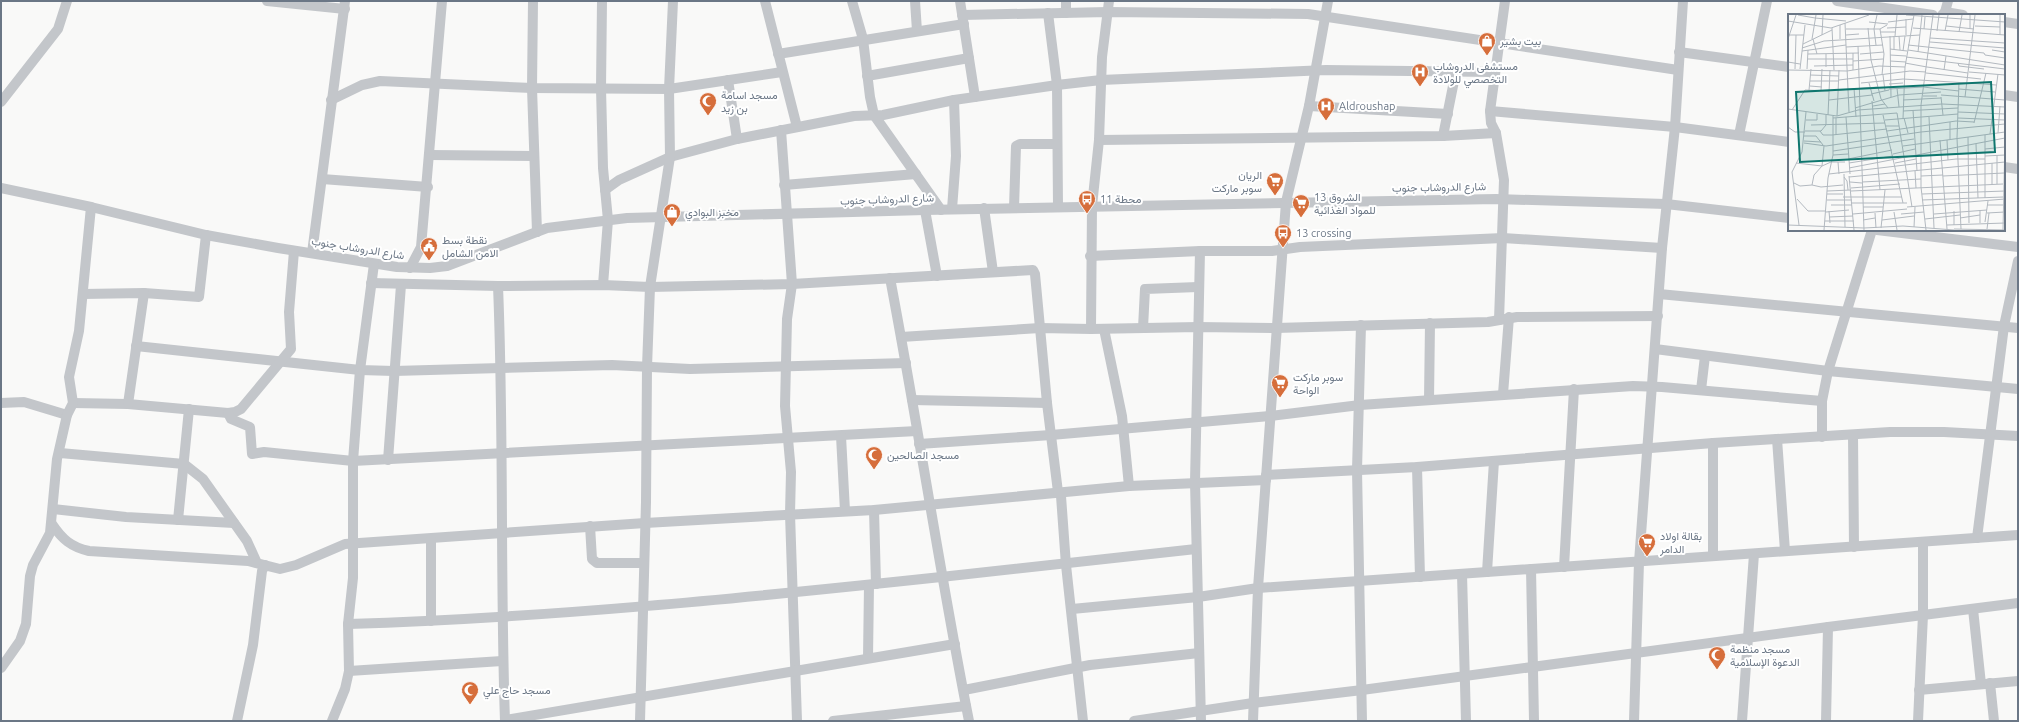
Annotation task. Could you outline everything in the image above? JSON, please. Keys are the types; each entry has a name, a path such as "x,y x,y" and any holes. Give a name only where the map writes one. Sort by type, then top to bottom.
{"street":[{"path":"1,102 58,29 67,1"},
{"path":"267,1 345,5 331,100 312,253"},
{"path":"410,268 421,247 428,187 434,84 442,1"},
{"path":"533,1 533,156 537,232"},
{"path":"602,1 601,88 605,190 608,220 603,285"},
{"path":"640,721 650,287 670,157 669,89 673,1"},
{"path":"765,1 797,127"},
{"path":"852,1 863,39 867,76 874,116 941,210"},
{"path":"915,1 917,31"},
{"path":"960,1 975,97"},
{"path":"1066,1 1066,13"},
{"path":"1091,329 1090,256 1092,206 1099,140 1101,80 1108,1"},
{"path":"1252,721 1258,588 1286,202 1309,106 1328,1"},
{"path":"1504,394 1504,180 1496,133 1491,123 1490,111 1498,42 1505,1"},
{"path":"1634,721 1639,562 1656,350 1662,248 1675,127 1683,1"},
{"path":"1739,135 1767,1"},
{"path":"1836,1 1926,14"},
{"path":"1944,14 1948,1"},
{"path":"778,54 917,31 963,19 1048,13 1292,13 1325,16 1678,70"},
{"path":"1048,13 1058,85 1056,144 1058,207"},
{"path":"2005,22 2018,24"},
{"path":"1679,52 1788,67"},
{"path":"867,76 969,58"},
{"path":"605,190 619,180 670,157 736,139 854,116 874,116 954,100 1058,85 1101,80 1316,71 1494,72"},
{"path":"1443,136 1456,71"},
{"path":"331,100 362,85 380,81 532,88 669,89 782,72"},
{"path":"728,80 736,139"},
{"path":"2005,95 2018,97"},
{"path":"952,209 956,156 954,100"},
{"path":"1309,106 1448,114"},
{"path":"1490,111 1675,127 1788,142"},
{"path":"781,130 792,284 787,318 785,365 786,438 790,456 792,593 798,721"},
{"path":"1099,140 1443,136 1496,133"},
{"path":"1014,208 1016,146 1020,144 1056,144"},
{"path":"430,155 533,156"},
{"path":"2005,167 2018,169"},
{"path":"784,185 916,174"},
{"path":"322,179 428,187"},
{"name":"شارع الدروشاب جنوب","path":"1,188 91,207 206,235 374,264 410,268 447,266 537,232 558,226 608,220 661,217 786,215 984,208 1504,199 1666,204 1788,218"},
{"path":"1,668 20,641 26,624 30,576 33,565 47,541 52,524 57,459 60,453 67,415 73,403 69,376 79,332 91,207"},
{"path":"984,208 993,272"},
{"path":"925,210 938,276"},
{"path":"1822,437 1822,402 1828,371 1872,231"},
{"path":"1885,231 2018,247"},
{"path":"83,294 144,293 199,297 206,235"},
{"path":"1090,256 1200,251 1282,250 1300,247 1503,238 1662,248"},
{"path":"73,403 128,404 228,413 235,412 241,408 291,349 289,312 294,251"},
{"path":"1200,251 1198,287 1195,482 1201,716"},
{"path":"1977,538 1991,435 1995,387 2004,326 2018,262"},
{"path":"332,721 345,689 349,671 348,624 353,578 353,461 360,370 374,264"},
{"path":"371,283 498,286 603,285 650,287 792,284 1033,270 1035,274 1047,403 1058,492 1061,496 1066,565 1083,721"},
{"path":"890,278 906,363 929,506 969,721"},
{"path":"388,460 401,284"},
{"path":"498,286 502,453 501,617 505,720 955,644"},
{"path":"1143,328 1145,289 1198,287"},
{"path":"128,404 144,293"},
{"path":"1660,294 2018,328"},
{"path":"901,337 1040,328 1276,328 1488,322 1504,318 1658,316"},
{"path":"1429,400 1430,323"},
{"path":"1361,325 1360,405 1357,470 1362,721"},
{"path":"1104,329 1124,428 1129,486"},
{"path":"136,346 360,370 394,371 612,365 690,369 785,365 906,363"},
{"path":"1656,350 1828,371 2018,389"},
{"path":"1700,390 1705,356"},
{"path":"919,444 1051,435 1270,416 1360,405 1574,389 1652,386 1822,402"},
{"path":"1564,567 1574,389"},
{"path":"912,400 1047,403"},
{"path":"1,403 24,402 67,415"},
{"path":"178,520 189,409"},
{"path":"228,413 231,419 250,427 252,454 264,452 353,461 647,444 841,436 917,431"},
{"path":"52,524 59,535 66,542 89,552 237,560 280,569 290,567 341,545 352,543 501,534 590,526 929,506 1129,486 1266,478 1357,470 1571,456 1713,443 1919,431 2018,436"},
{"path":"1853,435 1854,547"},
{"path":"841,436 845,511"},
{"path":"1778,439 1785,552"},
{"path":"1713,443 1713,556"},
{"path":"60,453 184,464 203,479 247,541 261,564 261,579 253,644 237,721"},
{"path":"1487,572 1494,461"},
{"path":"1417,467 1420,577"},
{"path":"53,509 178,520 234,523"},
{"path":"868,658 873,585 874,510"},
{"path":"590,526 592,559 594,561 597,563 643,563"},
{"path":"1072,609 1198,597 1258,588 2018,535"},
{"path":"431,539 431,621"},
{"path":"1918,721 1923,615 1923,542"},
{"path":"348,624 501,617 642,607 1066,565 1196,548"},
{"path":"1742,721 1754,554"},
{"path":"1532,569 1534,721"},
{"path":"1462,574 1466,721"},
{"path":"1134,721 1201,716 1253,703 1362,690 1533,666 2018,603"},
{"path":"1973,609 1994,721"},
{"path":"1826,721 1828,627"},
{"path":"964,690 1078,668 1199,653"},
{"path":"349,671 502,661"},
{"path":"1919,690 2018,681"},
{"path":"833,721 966,706"}],"place":[{"name":"بيت بشير","path":"1487,56"},
{"name":"مستشفى الدروشاب التخصصي للولادة","path":"1420,87"},
{"name":"مسجد اسامة بن زيد","path":"708,116"},
{"name":"Aldroushap","path":"1326,121"},
{"name":"الريان سوبر ماركت","path":"1275,196"},
{"name":"محطة 11","path":"1087,214"},
{"name":"الشروق 13 للمواد الغذائية","path":"1301,218"},
{"name":"مخبز البوادي","path":"672,227"},
{"name":"13 crossing","path":"1283,248"},
{"name":"نقطة بسط الامن الشامل","path":"429,261"},
{"name":"سوبر ماركت الواحة","path":"1280,398"},
{"name":"مسجد الصالحين","path":"874,470"},
{"name":"بقالة اولاد الدامر","path":"1647,557"},
{"name":"مسجد منظمة الدعوة الإسلامية","path":"1717,670"},
{"name":"مسجد حاج علي","path":"470,705"}]}
